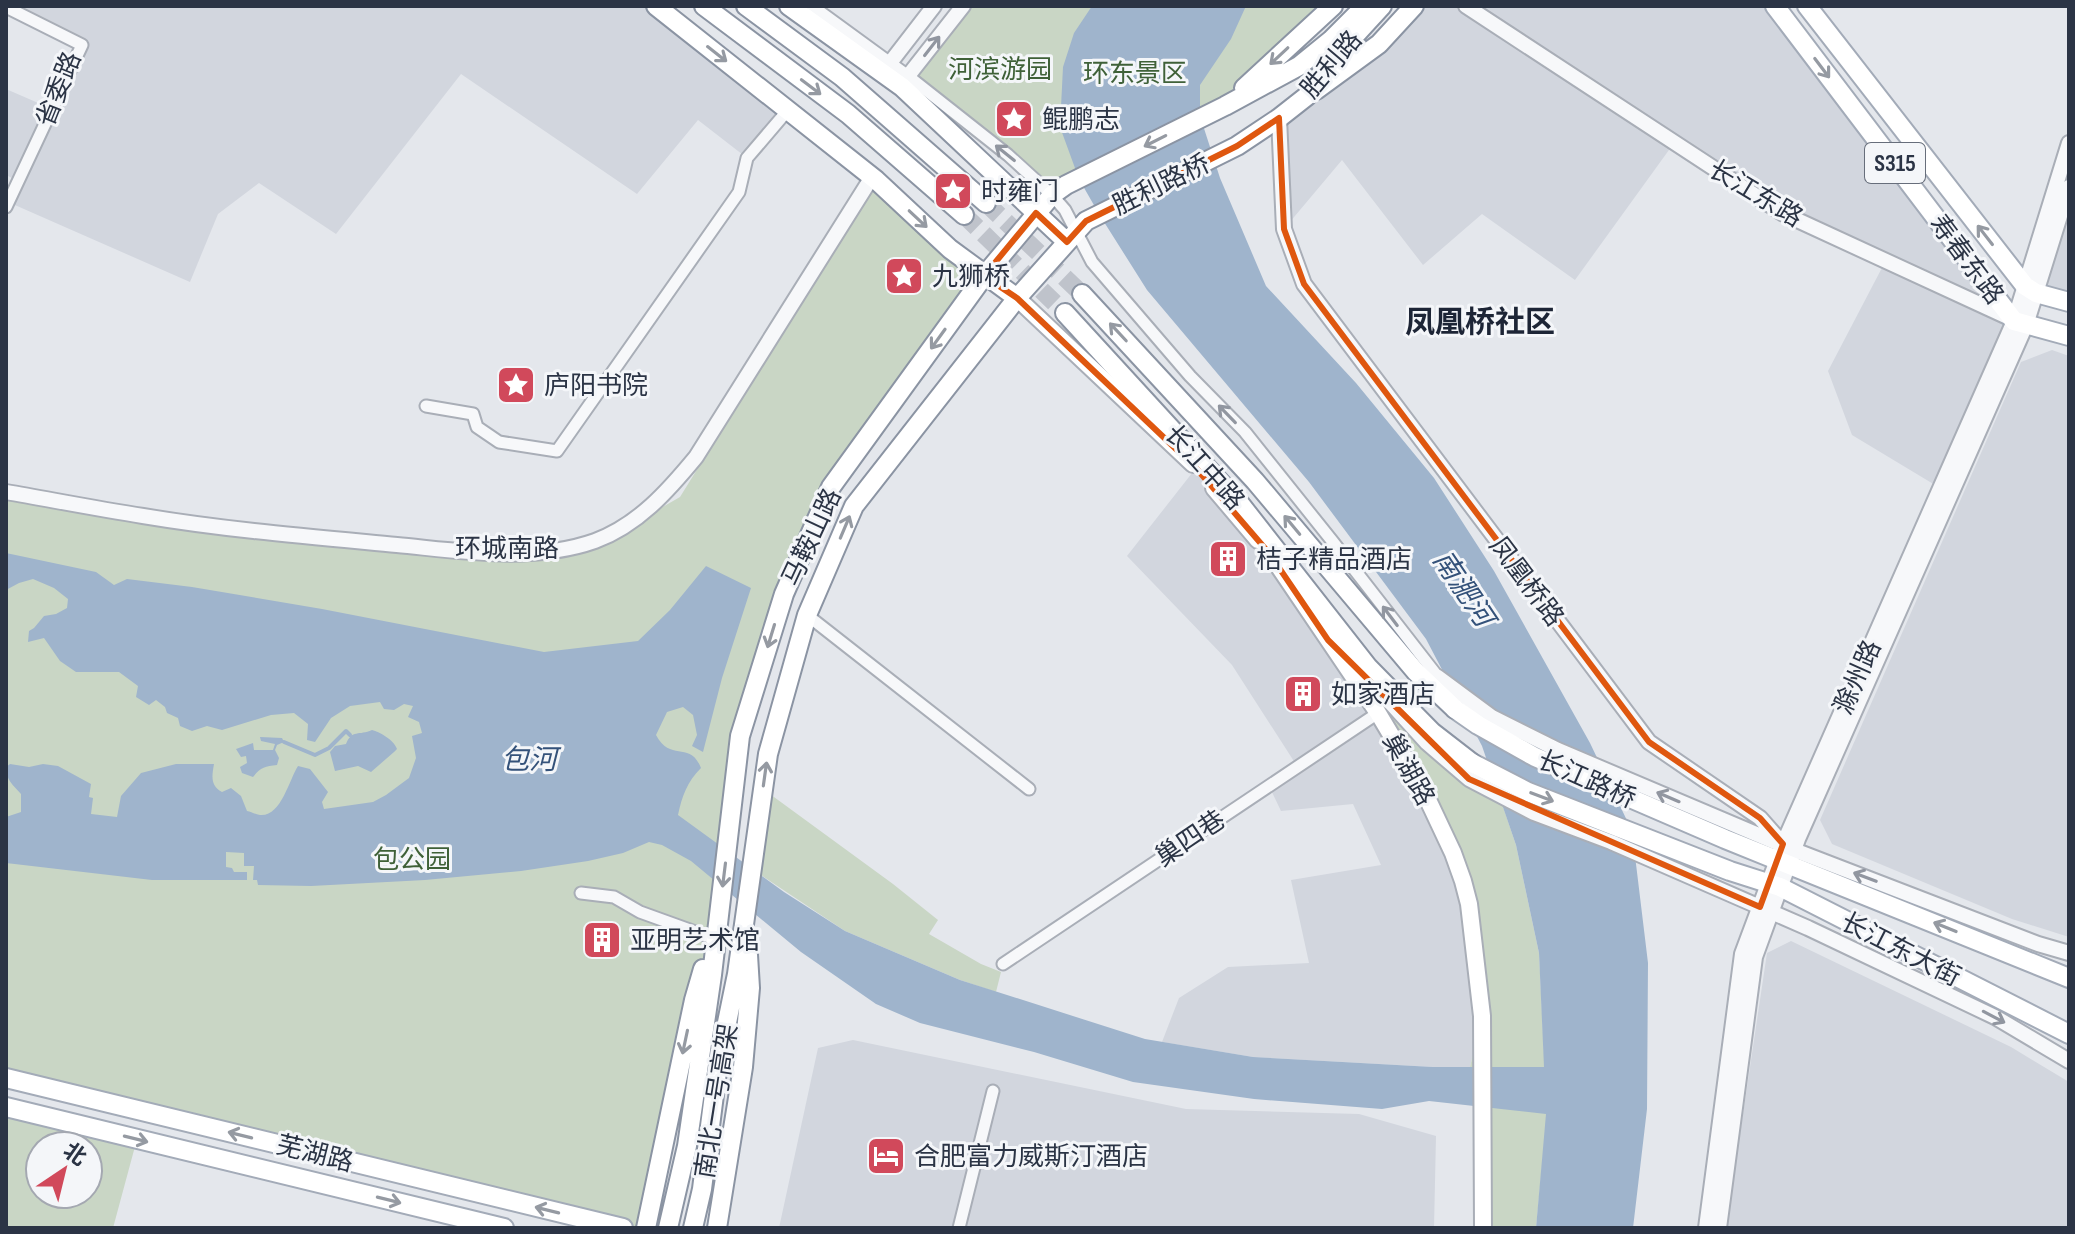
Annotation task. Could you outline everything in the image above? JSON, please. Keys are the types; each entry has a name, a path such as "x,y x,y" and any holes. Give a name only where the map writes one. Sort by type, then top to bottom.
{"main road":[{"path":"656,6 872,177 950,249 1017,298"},
{"path":"704,6 848,114 964,215"},
{"path":"746,6 842,77 986,203"},
{"path":"789,6 905,81 1036,213 1076,231"},
{"path":"1225,106 1333,6"},
{"name":"胜利路","path":"1225,106 1299,66 1365,6"},
{"name":"胜利路","path":"1237,146 1307,96 1326,67 1382,6"},
{"path":"1307,96 1379,44 1414,6"},
{"name":"寿春东路","path":"1775,6 2020,323"},
{"name":"寿春东路","path":"1807,6 2030,290"},
{"name":"胜利路桥","path":"1079,179 1225,106"},
{"name":"胜利路桥","path":"1076,231 1237,146"},
{"name":"马鞍山路","path":"712,975 740,736 784,594 831,487 984,276 1052,195 1079,179"},
{"name":"马鞍山路","path":"737,974 768,754 807,615 854,506 1017,298 1076,231"},
{"path":"2030,290 2069,302"},
{"name":"长江中路","path":"1082,294 1255,481 1416,672 1455,709"},
{"name":"巢湖路","path":"1017,298 1196,468 1269,553 1378,713 1421,785 1453,853 1469,904 1481,1003 1484,1060 1483,1228"},
{"name":"长江中路","path":"1065,313 1241,505 1368,667 1471,771"},
{"name":"长江东路","path":"2020,323 2069,336"},
{"name":"长江路桥","path":"1455,709 1535,757 1732,834"},
{"name":"长江路桥","path":"1471,771 1730,871"},
{"name":"长江东大街","path":"1732,834 1786,854 2069,978"},
{"name":"长江东大街","path":"1730,871 1774,885 2069,1034"},
{"path":"646,1228 694,1000 719,912"},
{"path":"717,1228 743,1067 750,988 745,916"},
{"name":"南北一号高架","path":"693,1228 702,1189 717,1071 737,974"},
{"name":"南北一号高架","path":"668,1228 687,1146 712,975"},
{"name":"芜湖路","path":"6,1078 623,1228"},
{"name":"芜湖路","path":"6,1107 504,1228"}],"street":[{"path":"812,6 886,68 934,6"},
{"path":"963,6 905,81 1008,155 1052,195 1065,210 1092,262 1190,376 1245,432 1438,677 1492,717 1732,834"},
{"name":"长江东路","path":"1466,6 1782,213 2020,323"},
{"name":"省委路","path":"6,7 82,45 6,207"},
{"path":"426,406 473,414 477,427 499,442 557,451 739,192 747,158 788,110"},
{"name":"凤凰桥路","path":"1279,118 1284,229 1304,284 1649,742 1760,818 1786,854"},
{"name":"滁州路","path":"1719,1228 1755,957 1765,910 1786,854 2020,323 2069,143"},
{"name":"环城南路","path":"6,492 146,517 430,548 542,553 596,540 641,515 696,457 872,177"},
{"name":"滁州路","path":"2030,290 2069,187"},
{"path":"1298,578 1347,654 1378,713"},
{"path":"807,615 1029,789"},
{"path":"1328,640 1347,654 1427,743 1534,813 1611,842 1765,910 1995,1017 2069,1061"},
{"name":"巢四巷","path":"1003,964 1378,713"},
{"path":"1786,854 2069,953"},
{"path":"581,893 614,897 640,912 712,938"},
{"name":"滁州路","path":"1706,1228 1742,954 1765,910"},
{"path":"959,1228 993,1091"}],"highlighted area":[{"path":"1279,118 1284,229 1304,284 1649,742 1760,818 1783,844 1760,907 1469,779 1328,640 1269,553 1196,468 1017,298 984,276 1036,213 1067,242 1086,221 1237,146"}],"shaded area":[{"path":"6,6 656,6 788,110 747,158 698,120 637,194 461,74 336,234 259,183 218,214 190,282 8,202 18,181 6,175 6,89 52,109 82,45"},
{"path":"1414,6 1775,6 2014,321 1940,488 1852,435 1828,371 1885,262 1782,213 1674,143 1575,280 1482,214 1423,265 1342,160 1284,229 1279,118"},
{"path":"2069,187 2069,302 2036,293"},
{"path":"2052,350 2069,356 2069,937 2012,919 1832,844 1820,820 2021,362"},
{"path":"1196,468 1213,486 1328,640 1453,853 1482,1016 1470,1067 1253,1057 1162,1042 1179,998 1228,967 1309,963 1291,880 1381,865 1353,804 1281,811 1269,786 1297,766 1232,665 1127,556"},
{"path":"1791,941 2011,1047 2069,1082 2069,1228 1726,1228 1767,953"},
{"path":"853,1040 1186,1109 1359,1114 1436,1136 1434,1228 779,1228 818,1048"}],"green space":[{"path":"963,6 1333,6 1225,106 1052,195 908,76"},
{"name":"包公园","path":"876,180 984,276 831,487 740,736 719,912 646,1228 623,1228 6,1078 6,489 411,549 588,550 680,497"},
{"path":"1347,654 1499,795 1516,845 1539,953 1547,1114 1536,1228 1483,1228 1484,1146 1470,1067 1482,1016 1463,881"},
{"path":"763,789 938,920 929,934 1001,972 996,992 845,931 752,869"},
{"path":"6,1107 100,1130 24,1130 24,1210 104,1210 104,1131 137,1139 113,1228 6,1228"}],"water":[{"path":"1092,6 1246,6 1231,39 1200,85 1200,116 1220,178 1266,286 1356,383 1434,478 1494,571 1590,743 1632,831 1648,963 1647,1109 1633,1228 1536,1228 1546,1114 1429,1101 1382,1109 1254,1099 1133,1082 1034,1052 920,1023 876,1004 801,952 691,861 662,845 649,842 623,853 588,861 521,871 311,886 258,885 257,880 253,880 254,866 244,866 244,853 226,852 226,867 234,872 247,872 247,880 152,880 6,863 6,817 21,812 21,794 6,772 10,764 58,766 91,784 91,814 117,817 121,796 141,773 176,764 214,764 212,776 215,786 222,792 231,788 241,796 247,811 260,815 274,810 279,804 298,766 310,769 328,792 322,802 324,809 373,802 409,778 416,758 412,736 422,733 419,722 408,717 413,706 404,704 394,710 384,709 380,702 350,706 331,718 315,742 307,740 308,724 294,713 271,715 222,730 207,726 192,731 180,726 178,718 167,713 156,700 149,705 136,697 138,686 119,672 76,672 60,661 44,638 28,642 29,631 44,616 67,608 68,599 54,588 33,579 6,590 6,553 96,572 114,585 127,579 192,587 544,652 638,641 670,610 706,566 751,588 722,678 703,752 692,746 697,735 693,715 683,707 667,712 656,735 668,748 691,755 701,768 686,790 678,815 784,892 845,931 960,980 1145,1039 1253,1057 1433,1067 1544,1067 1539,953 1516,845 1482,746 1426,639 1309,482 1147,290 1079,179 1060,127 1063,67 1074,33"},
{"path":"372,730 386,737 397,749 371,772 358,766 335,771 330,752 335,746 346,744 353,735"},
{"path":"260,737 282,738 284,742 277,745 275,750 279,758 277,765 263,768 253,777 242,773 240,767 247,763 246,756 241,757 236,749 253,743 254,750 273,750 275,744 261,741"}],"waterway":[{"path":"284,742 315,755 329,748 346,731 350,735"}],"tunnel":[{"path":"986,203 1082,294"},
{"path":"964,215 1065,313"}],"place":[{"name":"鲲鹏志","path":"1014,119"},
{"name":"时雍门","path":"953,191"},
{"name":"九狮桥","path":"904,276"},
{"name":"庐阳书院","path":"516,385"},
{"name":"桔子精品酒店","path":"1228,559"},
{"name":"如家酒店","path":"1303,694"},
{"name":"亚明艺术馆","path":"602,940"},
{"name":"合肥富力威斯汀酒店","path":"886,1156"}],"district":[{"name":"凤凰桥社区","path":"1480,322"}],"park label":[{"name":"河滨游园","path":"1000,69"},
{"name":"环东景区","path":"1135,73"}],"water label":[{"name":"南淝河","path":"1464,588"},
{"name":"包河","path":"529,759"}]}
